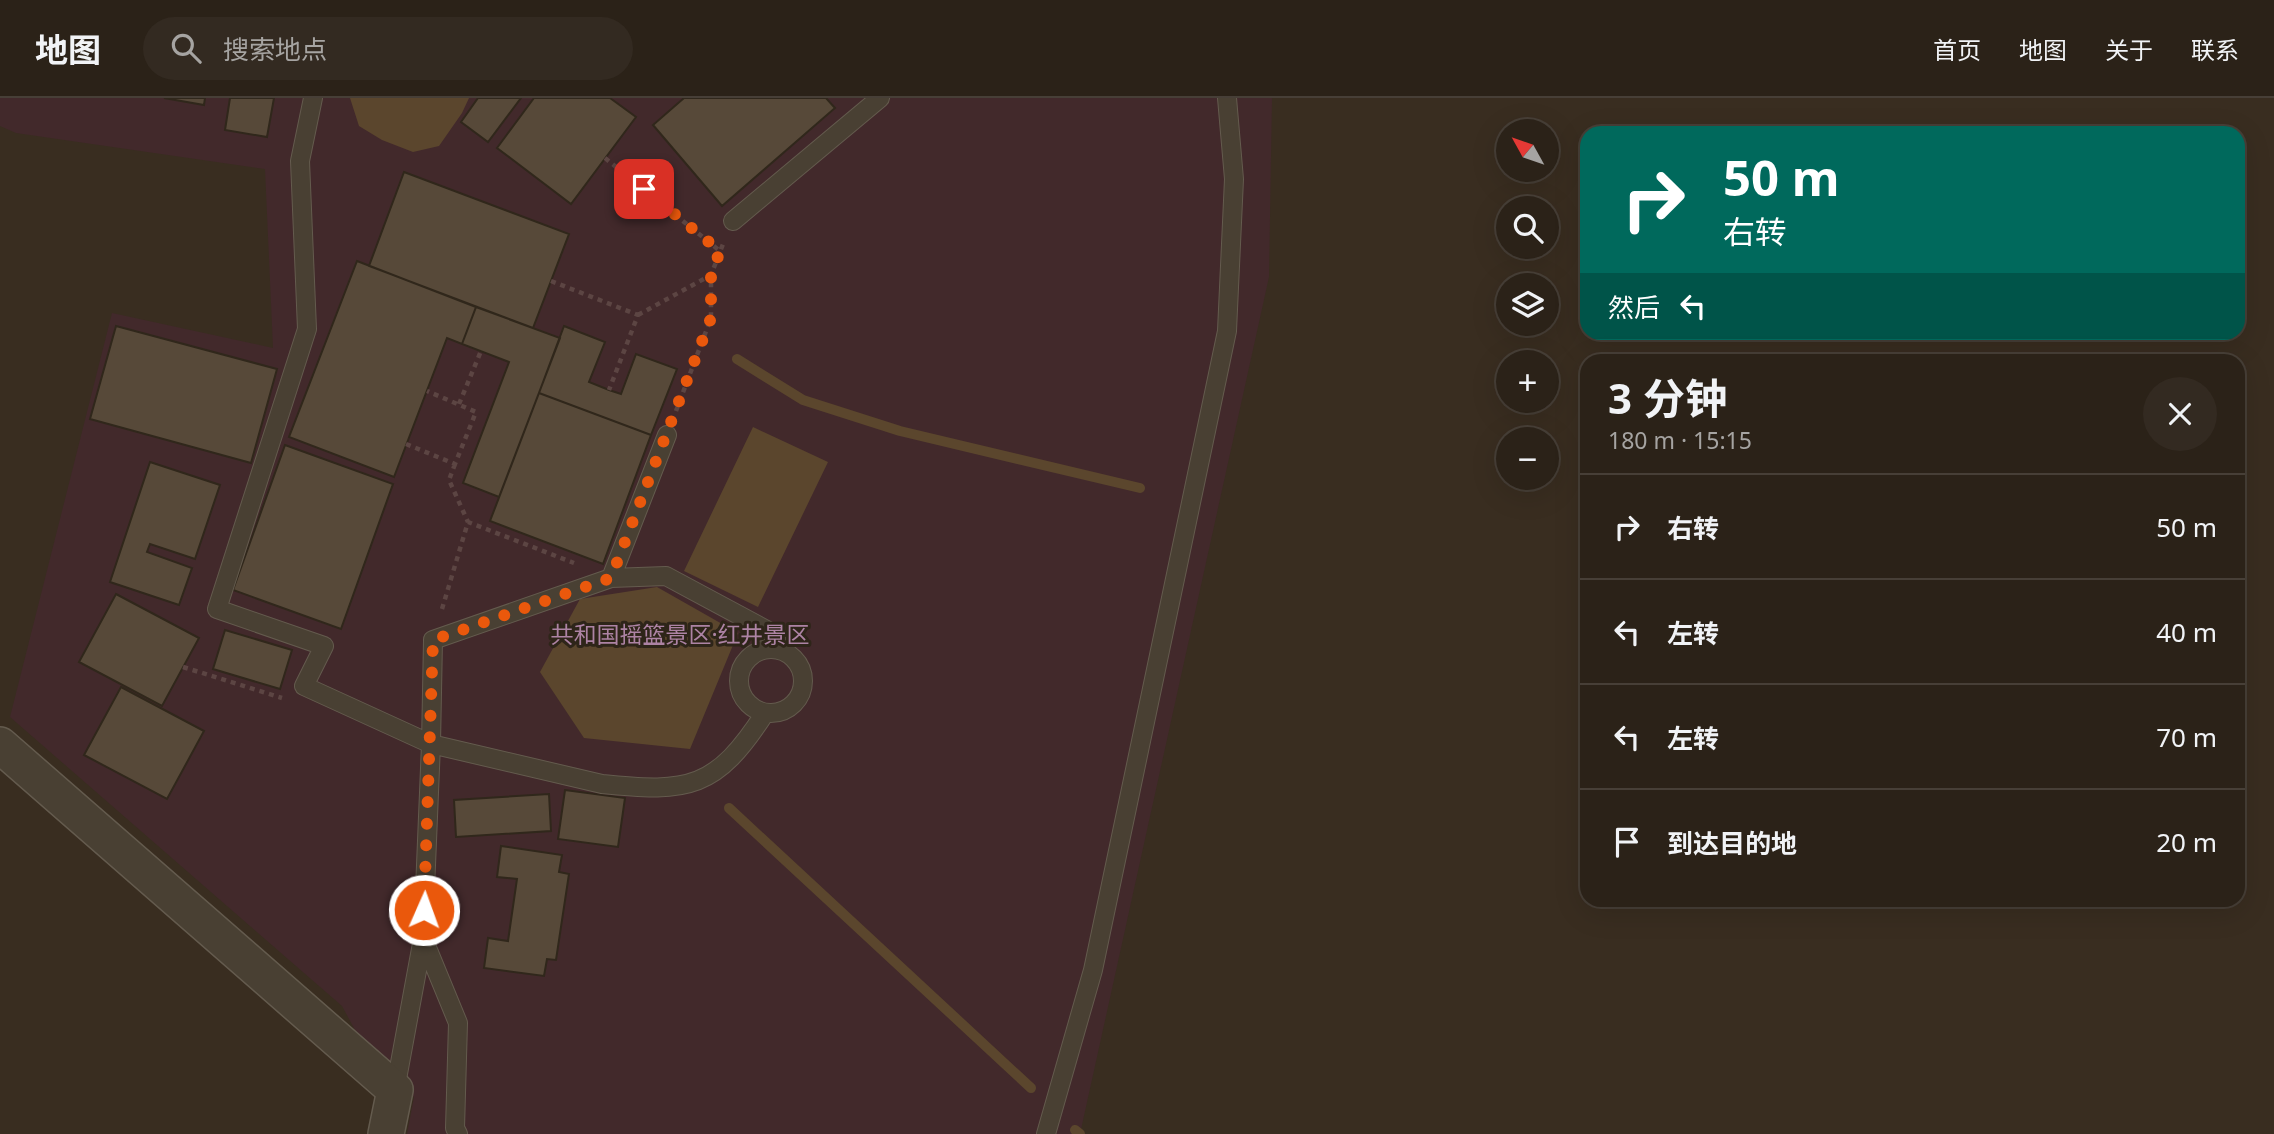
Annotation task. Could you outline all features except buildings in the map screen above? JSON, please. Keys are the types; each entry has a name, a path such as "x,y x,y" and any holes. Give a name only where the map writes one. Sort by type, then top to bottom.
{"street":[{"path":"0,746 395,1090 386,1134"}],"lane":[{"path":"313,98 300,161 307,329 217,609 324,646 304,686 431,744 602,784 629,787 685,785 697,782 732,759 765,713"},
{"path":"733,222 880,98"},
{"path":"1046,1134 1093,970 1227,331 1234,179 1227,98"},
{"path":"611,578 667,435"},
{"path":"395,1090 423,938 433,640 611,578 666,576 776,635 777,649"},
{"path":"777,649 798,663 803,675 803,687 798,699 789,708 777,713 765,713 753,709 744,700 738,688 739,675 752,655 777,649"},
{"path":"423,938 458,1023 455,1128 458,1134"}],"path":[{"path":"606,158 720,251"},
{"path":"667,435 711,318 711,275 733,222"},
{"path":"609,390 638,314 711,275"},
{"path":"551,281 638,314"},
{"path":"459,404 481,351"},
{"path":"427,391 476,412 449,481 468,522 433,640"},
{"path":"406,444 455,464"},
{"path":"468,522 611,578"},
{"path":"183,667 290,701 304,686"}],"green space":[{"name":"共和国摇篮景区·红井景区","path":"0,98 1272,98 1269,277 1080,1134 407,1134 414,1097 367,1052 342,1006 10,717 112,313 273,348 265,169 16,133 0,126"}],"shaded area":[{"path":"350,98 469,98 439,146 413,152 382,140 359,126"},
{"path":"753,427 828,462 758,607 684,571"},
{"path":"657,587 738,633 690,749 584,738 540,672 580,599"}],"waterway":[{"path":"737,359 803,400 900,431 1140,488"},
{"path":"729,808 1031,1088"},
{"path":"1075,1130 1080,1134"}],"route":[{"path":"424,910 433,640 611,578 711,318 711,275 720,251 644,189"}]}
